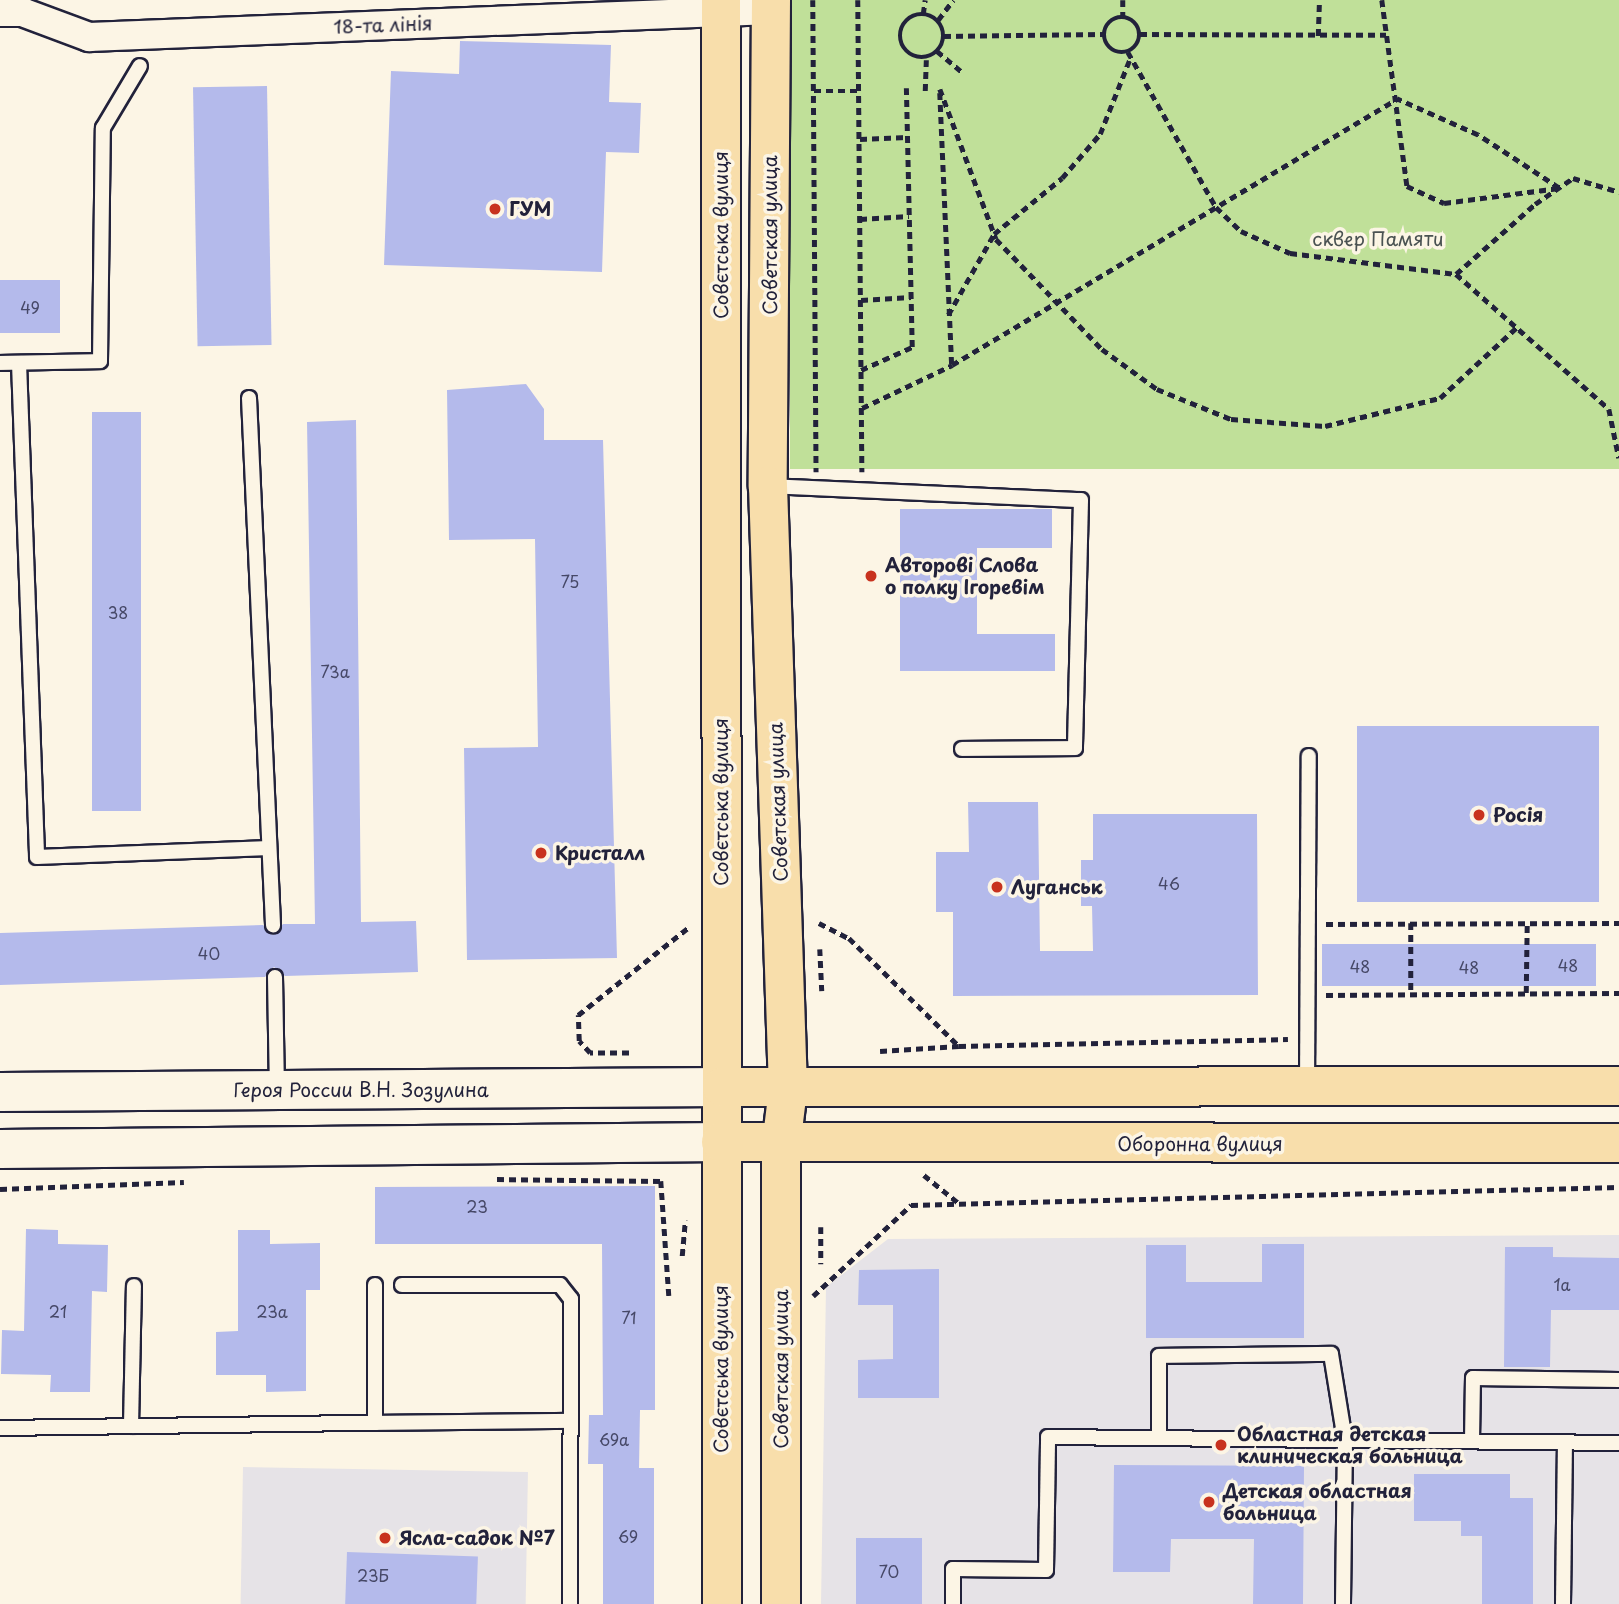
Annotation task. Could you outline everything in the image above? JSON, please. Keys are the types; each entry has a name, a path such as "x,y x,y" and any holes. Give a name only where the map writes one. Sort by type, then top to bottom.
{"main road":[{"name":"Советская улица","path":"771,5 768,486 788,1089 781,1146 781,1604"},
{"name":"Совєтська вулиця","path":"721,6 722,1604"},
{"path":"722,1087 1619,1086"},
{"name":"Героя России В.Н. Зозулина","path":"0,1092 722,1087"},
{"path":"0,1149 721,1142"},
{"name":"Оборонна вулиця","path":"721,1142 781,1146 1619,1143"}],"street":[{"name":"18-та лінія","path":"0,12 22,12 89,37 771,5"}],"lane":[{"path":"0,363 100,361 103,128 140,66"},
{"path":"19,363 37,857 270,848"},
{"path":"249,398 273,925"},
{"path":"768,486 862,487 1081,500 1075,748 962,749"},
{"path":"1307,1087 1309,756"},
{"path":"275,976 277,1091"},
{"path":"375,1285 375,1423"},
{"path":"402,1285 560,1285 571,1300 570,1604"},
{"path":"131,1426 134,1286"},
{"path":"1159,1438 1158,1356 1331,1354 1345,1440 1343,1604"},
{"path":"1472,1441 1473,1378 1619,1380"},
{"path":"0,1429 570,1421"},
{"path":"953,1604 953,1569 1046,1570 1048,1437 1619,1443"},
{"path":"1563,1604 1565,1442"}],"path":[{"path":"814,0 816,487"},
{"path":"858,0 862,487"},
{"path":"923,14 925,0"},
{"path":"938,20 953,0"},
{"path":"1123,0 1123,17 1140,34 1386,35"},
{"path":"1318,36 1319,0"},
{"path":"1382,0 1407,186 1444,203 1559,188"},
{"path":"925,91 926,60 937,51 944,36 938,20 923,14 904,22 899,34 911,56 926,60"},
{"path":"944,36 1105,34 1123,17"},
{"path":"1105,34 1112,49 1128,52"},
{"path":"1140,34 1128,52 1129,60 1216,207 1241,231 1290,253 1456,274 1609,409 1619,458"},
{"path":"937,51 964,74"},
{"path":"948,315 994,234 1062,178 1100,134 1129,60"},
{"path":"861,370 912,347 906,88"},
{"path":"952,365 940,89 994,234 1055,304 1102,349 1157,388 1231,419 1280,427 1384,415 1440,398 1518,326"},
{"path":"814,91 859,91"},
{"path":"1397,99 1478,135 1559,188"},
{"path":"862,408 952,365 1397,99"},
{"path":"860,139 908,137"},
{"path":"1456,274 1573,178 1619,192"},
{"path":"860,219 909,216"},
{"path":"861,300 911,297"},
{"path":"819,923 849,939 959,1046"},
{"path":"1411,923 1411,994"},
{"path":"1526,993 1527,923"},
{"path":"1315,924 1619,923"},
{"path":"629,1052 590,1053 579,1041 578,1015 689,926"},
{"path":"820,949 822,991"},
{"path":"1307,995 1619,993"},
{"path":"880,1051 959,1046 1307,1038"},
{"path":"917,1169 960,1204"},
{"path":"485,1179 661,1181 669,1296"},
{"path":"0,1189 194,1181"},
{"path":"811,1298 911,1205 1619,1187"},
{"path":"682,1256 685,1220"},
{"path":"821,1227 821,1264"}],"shaded area":[{"name":"Областная детская клиническая больница","path":"1619,1235 1619,1604 821,1604 826,1287 888,1239"},
{"name":"Ясла-садок №7","path":"243,1467 528,1472 526,1604 241,1604"}],"green space":[{"name":"сквер Памяти","path":"790,0 1619,0 1619,469 790,469"}],"building":[{"name":"ГУМ","path":"460,41 611,45 609,102 641,103 639,153 606,152 602,272 384,265 391,71 459,74"},
{"path":"267,86 272,345 198,346 193,87"},
{"path":"0,280 60,280 60,333 0,333"},
{"path":"526,384 544,409 544,440 603,440 617,958 467,960 464,748 538,747 535,539 449,540 447,390"},
{"path":"92,412 141,412 141,811 92,811"},
{"path":"356,420 361,922 416,921 418,972 285,976 274,967 265,977 0,985 0,933 263,925 273,935 283,924 315,924 307,422"},
{"path":"900,509 1052,509 1052,548 977,548 977,634 1055,634 1055,671 900,671"},
{"name":"Росія","path":"1357,726 1599,726 1599,902 1357,902"},
{"path":"968,802 1038,802 1040,951 1093,951 1092,906 1081,906 1081,860 1093,860 1093,814 1257,814 1258,995 953,996 953,912 936,912 936,852 969,852"},
{"path":"1322,944 1596,944 1596,986 1322,986"},
{"path":"655,1186 655,1410 640,1410 639,1468 654,1468 654,1604 603,1604 603,1464 588,1464 589,1415 603,1415 602,1244 375,1244 375,1187"},
{"path":"26,1229 58,1230 58,1244 108,1245 107,1292 92,1291 90,1392 50,1392 51,1375 1,1374 2,1330 24,1331"},
{"path":"238,1230 270,1230 270,1244 320,1243 320,1290 306,1290 306,1391 266,1392 266,1375 216,1375 216,1332 238,1331"},
{"path":"1262,1244 1304,1244 1304,1338 1146,1338 1146,1245 1186,1245 1186,1282 1262,1282"},
{"path":"1505,1247 1553,1247 1553,1257 1619,1258 1619,1310 1551,1310 1550,1367 1504,1367"},
{"path":"939,1269 939,1398 858,1398 858,1360 893,1359 893,1305 858,1305 859,1270"},
{"name":"Детская областная больница","path":"1114,1465 1304,1466 1303,1604 1253,1604 1254,1539 1171,1539 1170,1572 1113,1572"},
{"path":"1414,1474 1510,1474 1510,1498 1533,1498 1533,1604 1482,1604 1482,1536 1461,1536 1461,1521 1414,1521"},
{"path":"856,1538 922,1538 922,1604 856,1604"},
{"path":"347,1552 478,1557 476,1604 345,1604"}],"place":[{"name":"ГУМ","path":"495,209"},
{"name":"Авторові Слова о полку Ігоревім","path":"871,576"},
{"name":"Росія","path":"1479,815"},
{"name":"Кристалл","path":"541,853"},
{"name":"Луганськ","path":"997,887"},
{"name":"Областная детская клиническая больница","path":"1221,1445"},
{"name":"Детская областная больница","path":"1209,1502"},
{"name":"Ясла-садок №7","path":"385,1538"}]}
